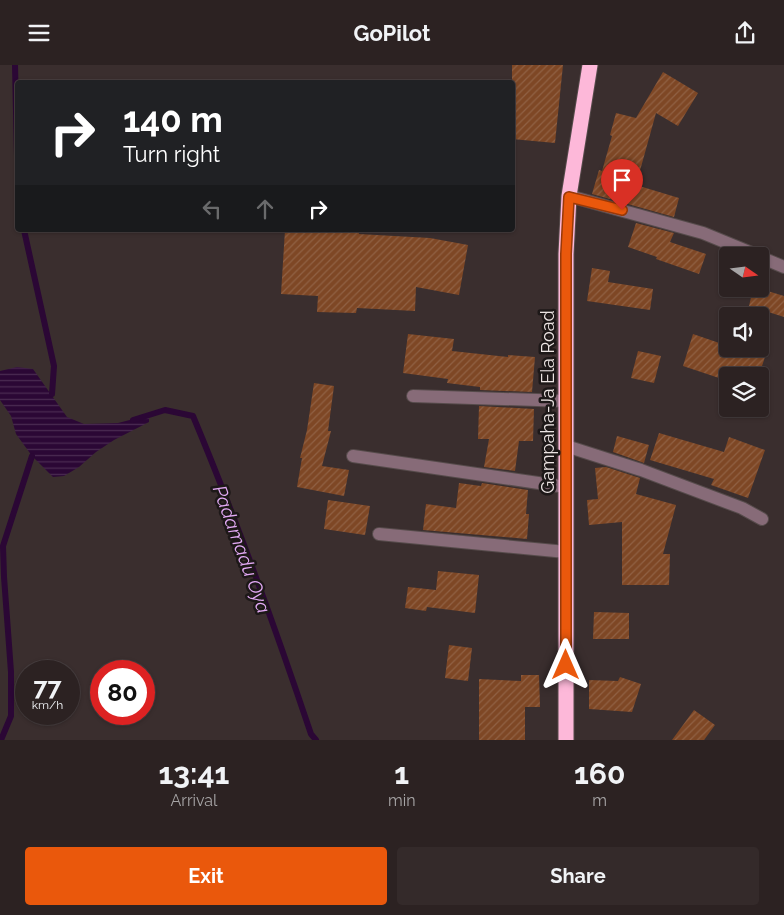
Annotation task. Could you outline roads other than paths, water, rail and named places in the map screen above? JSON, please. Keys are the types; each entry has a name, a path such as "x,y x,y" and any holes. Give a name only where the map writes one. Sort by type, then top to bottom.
{"highway":[{"name":"Gampaha-Ja Ela Road","path":"566,740 566,254 569,197 590,65"}],"lane":[{"path":"569,197 703,233 736,247"},
{"path":"769,261 784,267"},
{"path":"413,396 566,401"},
{"path":"566,446 641,469 742,508 762,519"},
{"path":"353,456 566,487"},
{"path":"379,534 566,552"}],"waterway":[{"path":"15,65 15,80"},
{"path":"24,232 54,366 52,394"},
{"name":"Padamadu Oya","path":"133,420 165,410 193,416 255,574 311,734 316,740"},
{"path":"1,740 11,716 11,672 3,546 32,456"}]}
